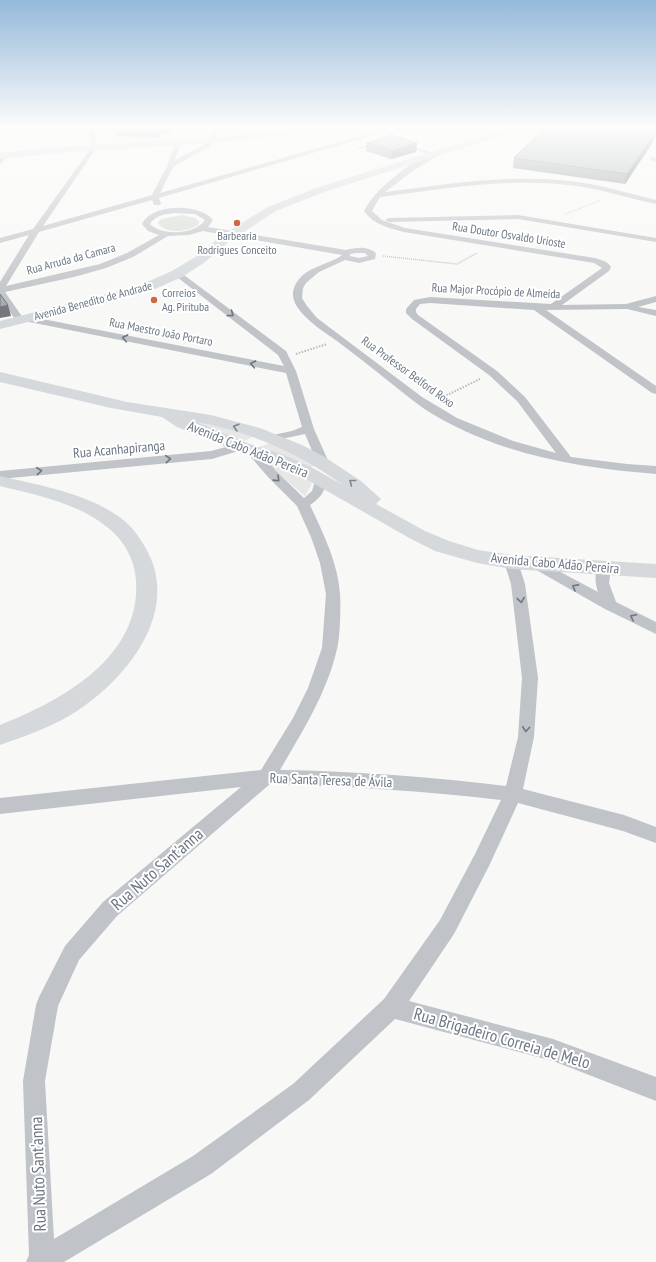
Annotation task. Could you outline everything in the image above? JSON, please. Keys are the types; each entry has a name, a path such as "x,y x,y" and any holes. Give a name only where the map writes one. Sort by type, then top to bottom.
{"main road":[{"name":"Avenida Benedito de Andrade","path":"0,325 143,289 177,274 201,259 234,233 272,210 298,198 333,186"},
{"name":"Avenida Cabo Adão Pereira","path":"0,377 126,406 212,420 272,438 299,450 341,493 418,535 442,546 477,556 511,562 656,570"},
{"name":"Avenida Cabo Adão Pereira","path":"168,414 184,423 247,450 292,465 322,472"},
{"path":"247,450 254,440 272,438"},
{"path":"0,481 32,488 76,504 108,518 129,537 143,561 148,586 146,613 129,648 105,675 69,704 0,736"}],"street":[{"path":"23,320 0,290 36,230 67,186"},
{"path":"160,186 155,196 160,213"},
{"path":"0,240 190,186"},
{"path":"389,186 378,195 370,205 368,211 370,215 378,221 505,217 547,221 656,240"},
{"path":"378,195 457,186"},
{"path":"583,186 656,202"},
{"path":"181,211 200,213 206,216 209,220 202,228 186,233 166,234 151,230 146,224 149,218 160,213 181,211"},
{"name":"Rua Doutor Osvaldo Urioste","path":"378,221 404,230 595,261 606,265 606,269 554,307"},
{"path":"202,228 346,255 352,260 362,261 370,259 373,255"},
{"path":"7,230 36,230"},
{"name":"Rua Arruda da Camara","path":"0,290 87,270 117,261 142,249 166,234"},
{"name":"Rua Professor Belford Roxo","path":"346,255 328,263 305,278 299,286 297,296 302,307 314,320 427,405 452,420 496,440 566,458 623,469 656,470"},
{"path":"177,274 273,345 284,357 291,371 322,472 318,492 303,504"},
{"name":"Rua Major Procópio de Almeida","path":"566,458 521,399 493,373 415,317 411,313 413,305 430,300 536,307 599,308 626,307 656,299"},
{"path":"536,307 656,391"},
{"path":"626,307 656,312"},
{"name":"Rua Maestro João Portaro","path":"23,320 291,371"},
{"path":"272,438 296,434 308,429"},
{"name":"Rua Acanhapiranga","path":"0,475 212,455 247,450"},
{"name":"Rua Nuto Sant'anna","path":"41,1262 34,1081 46,1004 72,953 110,909 266,777 299,722 316,688 330,648 333,594 325,556 318,537 303,504 247,450"},
{"path":"41,1262 202,1165 301,1092 392,1007 447,927 482,860 513,794 526,737 530,678 518,584 511,562"},
{"path":"536,564 656,629"},
{"path":"604,568 602,583 610,605"},
{"name":"Rua Santa Teresa de Ávila","path":"0,806 266,777 337,778 434,785 513,794 624,823 656,836"},
{"name":"Rua Brigadeiro Correia de Melo","path":"392,1007 553,1050 656,1089"}],"path":[{"path":"547,221 617,193"},
{"path":"373,255 457,264 492,244"},
{"path":"284,357 341,340"},
{"path":"427,405 493,373"}],"shaded area":[{"path":"182,215 195,218 199,221 199,224 190,229 172,231 161,227 158,223 161,219"},
{"path":"192,421 257,435 244,441 231,438"},
{"path":"269,443 318,463 310,468 300,461 295,462 256,449"},
{"path":"268,462 305,478 312,483 305,496 273,469"}],"building":[{"path":"0,294 8,305 0,307"}],"place":[{"name":"Barbearia Rodrigues Conceito","path":"237,223"},
{"name":"Correios Ag. Pirituba","path":"154,300"}]}
